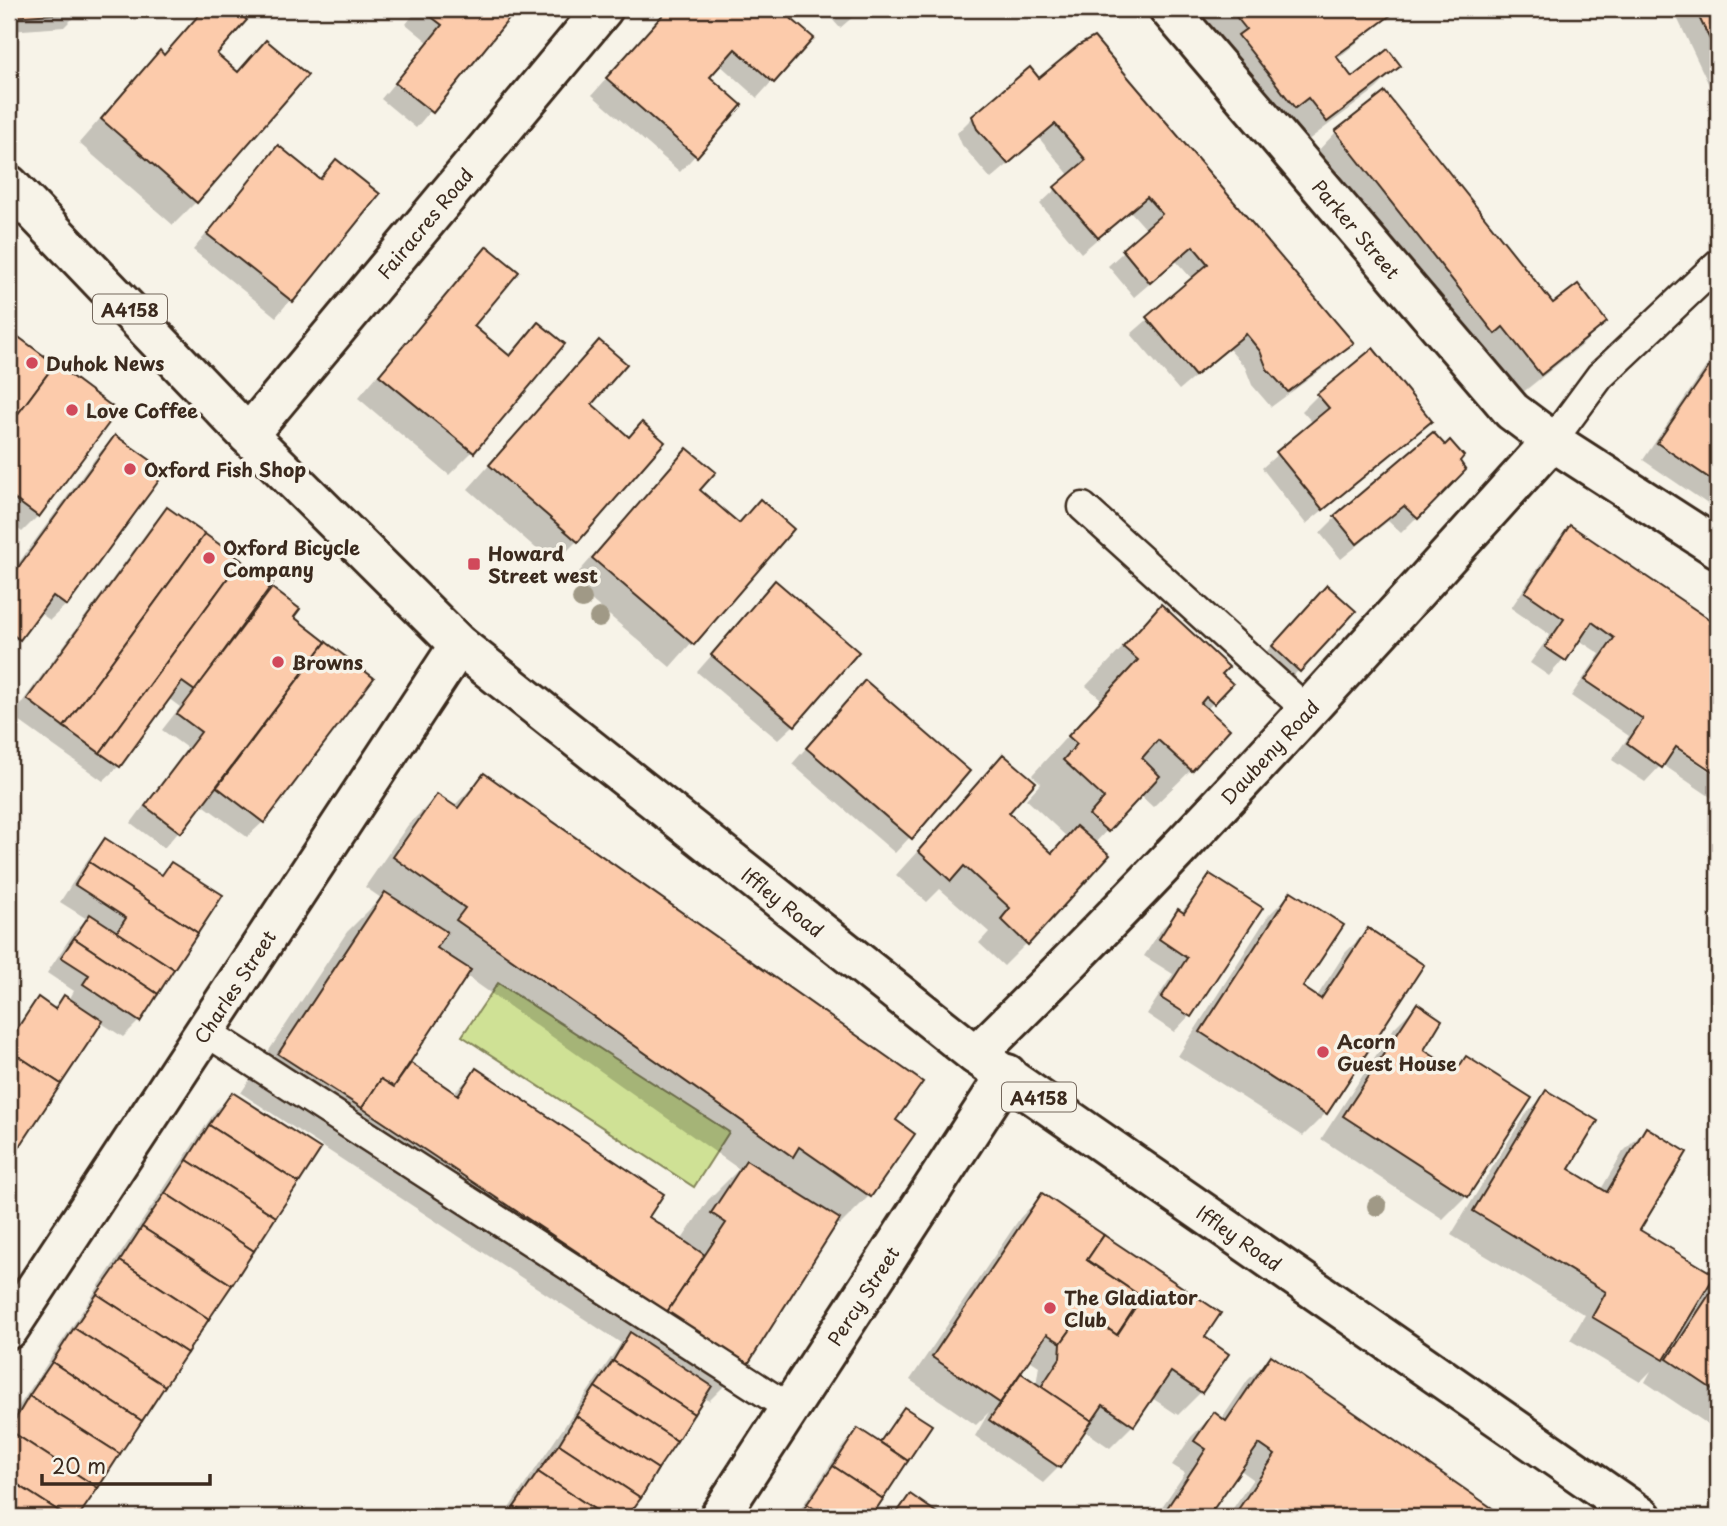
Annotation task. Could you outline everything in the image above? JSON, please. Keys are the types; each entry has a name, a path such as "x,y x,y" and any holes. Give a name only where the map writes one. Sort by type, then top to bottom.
{"street":[{"name":"Fairacres Road","path":"248,435 603,9"},
{"name":"Parker Street","path":"1169,9 1512,411 1552,441 1718,548"},
{"name":"Iffley Road","path":"9,185 248,435 459,645 992,1065 1642,1517"},
{"name":"Daubeny Road","path":"992,1065 1079,953 1308,711 1552,441"},
{"name":"Charles Street","path":"9,1329 459,645"},
{"name":"Percy Street","path":"719,1517 789,1408 992,1065"}],"lane":[{"path":"1552,441 1600,376 1718,264"},
{"path":"1083,507 1308,711"},
{"path":"205,1031 789,1408"}],"green space":[{"path":"498,983 729,1132 694,1187 462,1036"}],"building":[{"path":"10,9 82,9 82,12 11,17"},
{"path":"204,9 234,9 247,20 217,54 238,72 266,40 308,75 197,203 101,119 160,50 164,55"},
{"path":"421,9 517,9 433,113 395,83 442,25"},
{"path":"668,9 780,9 814,38 774,83 735,49 710,77 742,105 697,157 606,78"},
{"path":"1230,9 1399,9 1336,56 1352,77 1388,49 1401,66 1327,122 1308,98 1295,108 1238,35 1246,29"},
{"path":"1695,9 1718,9 1718,56"},
{"path":"1094,37 1354,343 1288,392 1267,369 1260,351 1246,334 1195,376 1146,317 1208,264 1193,246 1150,283 1122,249 1162,214 1147,197 1098,238 1054,187 1086,160 1055,124 1008,164 977,129 972,116 1030,67 1039,78 1079,45"},
{"path":"1385,92 1553,303 1578,284 1607,322 1541,375 1503,327 1495,334 1335,131"},
{"path":"278,145 320,179 336,159 380,194 293,302 207,234"},
{"path":"487,246 519,272 474,326 510,356 538,322 565,344 474,453 379,375"},
{"path":"9,330 55,364 9,426"},
{"path":"599,340 627,364 592,404 629,437 642,422 665,442 578,542 489,465"},
{"path":"1373,348 1432,421 1323,510 1276,452 1329,408 1317,394"},
{"path":"1718,354 1718,484 1657,443"},
{"path":"55,364 118,411 39,517 9,495 9,426"},
{"path":"1433,432 1445,445 1450,440 1464,456 1460,461 1466,470 1418,519 1404,506 1357,544 1334,516"},
{"path":"115,435 166,471 67,606 53,596 20,640 9,632 9,580"},
{"path":"687,448 716,472 700,490 739,523 760,499 794,529 694,645 592,558"},
{"path":"167,507 205,534 64,727 27,699"},
{"path":"1570,525 1718,625 1718,775 1676,747 1662,768 1627,743 1643,719 1585,680 1614,638 1592,622 1566,661 1545,647 1564,619 1525,592"},
{"path":"205,534 241,560 100,753 64,727"},
{"path":"241,560 273,583 195,691 182,682 120,767 100,753"},
{"path":"775,580 859,652 795,726 711,655"},
{"path":"1327,585 1356,611 1300,672 1272,646"},
{"path":"272,588 300,609 294,617 326,642 181,833 145,806 201,732 177,714"},
{"path":"1161,604 1229,667 1222,674 1233,684 1214,704 1206,697 1201,703 1230,729 1192,771 1158,740 1142,758 1160,776 1108,832 1089,815 1104,798 1063,760 1077,744 1068,736 1138,660 1123,647"},
{"path":"326,642 374,678 264,823 217,787"},
{"path":"865,680 970,771 912,839 806,748"},
{"path":"1003,754 1036,782 1009,813 1052,853 1076,826 1110,855 1028,945 1001,919 1010,908 964,866 951,881 918,851"},
{"path":"484,773 923,1082 896,1120 915,1134 871,1197 799,1147 793,1157 456,920 465,908 393,857 437,794 458,808"},
{"path":"105,838 162,875 171,862 223,895 198,933 89,862"},
{"path":"89,862 198,933 174,969 117,932 126,918 75,885"},
{"path":"1210,874 1263,908 1191,1017 1161,998 1187,958 1159,939 1178,909 1184,913"},
{"path":"1291,891 1344,925 1303,987 1321,999 1368,928 1424,965 1327,1114 1200,1032"},
{"path":"385,892 447,932 437,948 471,970 394,1087 381,1079 362,1108 278,1054"},
{"path":"90,914 174,969 158,994 74,938"},
{"path":"74,938 158,994 140,1022 83,984 89,975 61,957"},
{"path":"64,995 103,1021 61,1084 9,1050 9,1041 38,997 55,1009"},
{"path":"1417,1003 1442,1020 1424,1050 1456,1071 1466,1056 1532,1098 1468,1197 1343,1116"},
{"path":"9,1050 61,1084 9,1163"},
{"path":"411,1063 458,1095 476,1068 664,1194 649,1217 705,1255 667,1312 362,1108 381,1079 394,1087"},
{"path":"1546,1090 1598,1121 1569,1169 1607,1192 1646,1127 1687,1152 1640,1230 1715,1275 1664,1360 1592,1317 1606,1292 1473,1211"},
{"path":"232,1092 321,1149 299,1183 209,1125"},
{"path":"209,1125 299,1183 276,1217 187,1160"},
{"path":"187,1160 276,1217 254,1251 165,1193"},
{"path":"746,1160 840,1219 748,1364 667,1312 726,1223 711,1213"},
{"path":"165,1193 254,1251 232,1285 142,1227"},
{"name":"The Gladiator Club","path":"1042,1193 1104,1235 1087,1260 1142,1297 1117,1335 1094,1319 1077,1321 1061,1343 1047,1334 1000,1403 932,1357"},
{"path":"142,1227 232,1285 209,1319 120,1261"},
{"path":"1104,1235 1221,1313 1205,1337 1229,1354 1202,1393 1171,1372 1134,1426 1103,1405 1092,1421 1041,1387 1060,1358 1061,1343 1077,1321 1094,1319 1117,1335 1142,1297 1087,1260"},
{"path":"120,1261 209,1319 187,1353 97,1294"},
{"path":"1718,1281 1718,1393 1667,1359"},
{"path":"97,1294 187,1353 165,1386 74,1328"},
{"path":"74,1328 165,1386 142,1421 52,1362"},
{"path":"630,1332 712,1386 694,1414 613,1361"},
{"path":"1271,1355 1505,1517 1233,1517 1275,1455 1259,1444 1208,1517 1169,1517 1163,1514 1206,1449 1194,1441 1214,1412 1226,1421"},
{"path":"613,1361 694,1414 677,1441 595,1387"},
{"path":"52,1362 142,1421 120,1454 29,1396"},
{"path":"1021,1373 1092,1421 1060,1468 989,1420"},
{"path":"595,1387 677,1441 658,1469 576,1416"},
{"path":"29,1396 120,1454 98,1488 9,1430"},
{"path":"904,1407 932,1425 908,1461 880,1442"},
{"path":"576,1416 658,1469 641,1498 559,1444"},
{"path":"858,1428 908,1461 883,1499 833,1466"},
{"path":"9,1430 98,1488 78,1517 68,1517 9,1479"},
{"path":"559,1444 641,1498 627,1517 606,1517 538,1472"},
{"path":"833,1466 883,1499 871,1517 826,1517 807,1504"},
{"path":"538,1472 606,1517 530,1517 514,1507"},
{"path":"9,1479 68,1517 9,1517"},
{"path":"910,1494 943,1517 894,1517"},
{"path":"807,1504 826,1517 799,1517"},
{"path":"514,1507 530,1517 506,1517"}],"place":[{"name":"Duhok News","path":"32,363"},
{"name":"Love Coffee","path":"72,410"},
{"name":"Oxford Fish Shop","path":"130,469"},
{"name":"Oxford Bicycle Company","path":"209,558"},
{"name":"Howard Street west","path":"474,564"},
{"name":"Browns","path":"278,662"},
{"name":"Acorn Guest House","path":"1323,1052"},
{"name":"The Gladiator Club","path":"1050,1308"}]}
